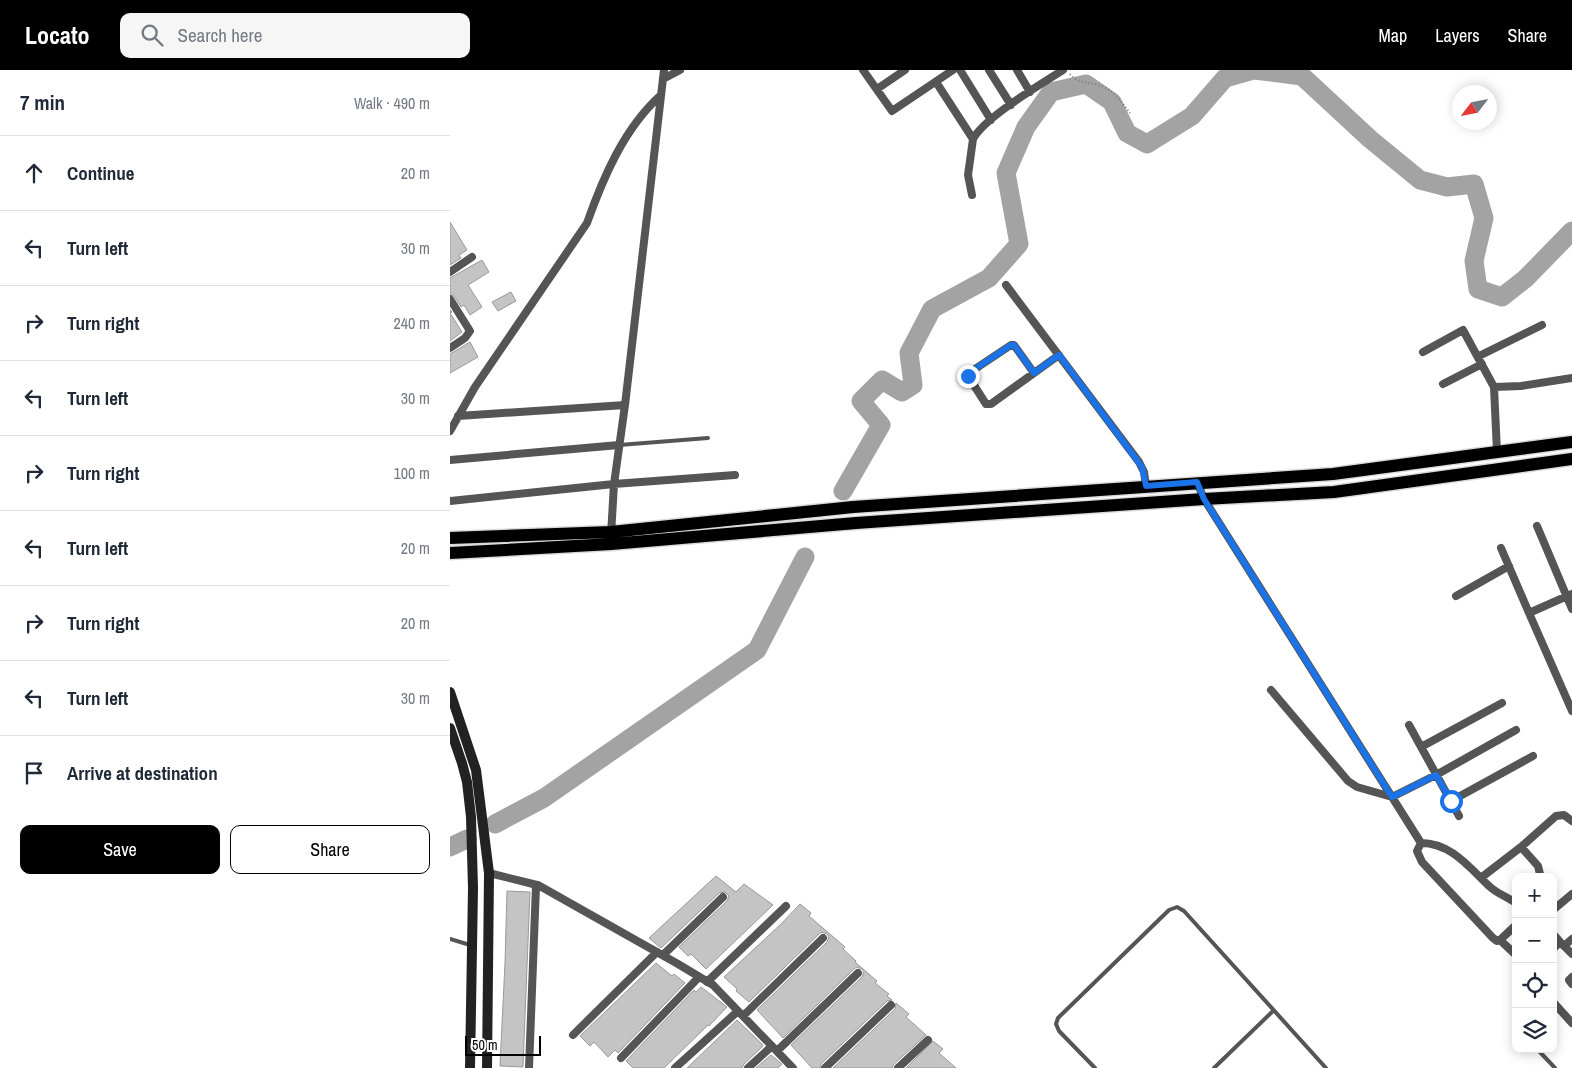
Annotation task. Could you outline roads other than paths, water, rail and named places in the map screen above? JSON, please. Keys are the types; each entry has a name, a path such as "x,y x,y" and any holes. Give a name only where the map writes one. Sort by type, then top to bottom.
{"main road":[{"path":"450,538 611,538 853,507 1333,474 1572,442"},
{"path":"450,553 611,538 1334,492 1572,459"},
{"path":"450,692 476,770 490,873 487,1068"},
{"path":"450,728 462,762 469,796 472,873 470,1068"},
{"path":"472,873 490,873"},
{"path":"472,974 488,973"}],"street":[{"path":"611,538 614,484 664,70"},
{"path":"663,79 680,70"},
{"path":"863,70 892,111 953,70"},
{"path":"876,89 904,70"},
{"path":"960,70 991,120"},
{"path":"989,70 1011,105"},
{"path":"1017,70 1030,92"},
{"path":"1045,70 1050,78"},
{"path":"972,195 968,174 972,139 991,120 1063,70"},
{"path":"936,82 972,139"},
{"path":"450,430 475,387 518,322 582,232 607,174 634,125 644,111 661,95"},
{"path":"450,272 472,257"},
{"path":"1006,286 1142,467 1146,486"},
{"path":"450,299 470,332 465,338 450,348"},
{"path":"1444,384 1480,360 1542,325"},
{"path":"1424,352 1463,330 1494,387 1497,452"},
{"path":"1034,373 1014,345 1011,345 969,373 968,376 988,405 1034,373 1059,355"},
{"path":"1494,387 1520,386 1572,378"},
{"path":"458,416 625,405"},
{"path":"450,460 619,445"},
{"path":"450,501 614,484 735,475"},
{"path":"1197,482 1204,499 1421,843 1441,846 1448,850 1495,890 1512,898"},
{"path":"1537,526 1569,596 1572,609"},
{"path":"1501,548 1572,711"},
{"path":"1456,596 1509,566"},
{"path":"1529,613 1569,596"},
{"path":"1270,690 1348,781 1358,788 1392,797 1436,775 1516,730"},
{"path":"1421,747 1502,703"},
{"path":"1409,725 1459,816"},
{"path":"1451,801 1533,756"},
{"path":"1482,877 1521,847 1556,816 1564,815 1572,821"},
{"path":"1421,843 1417,851 1422,862 1493,938 1497,941 1500,940 1512,952"},
{"path":"1521,847 1538,866 1540,873"},
{"path":"490,873 539,885 699,976 708,982 740,1013 793,1068"},
{"path":"529,1068 537,885"},
{"path":"1557,907 1572,894"},
{"path":"573,1035 723,897"},
{"path":"708,982 786,906"},
{"path":"1500,940 1512,929"},
{"path":"676,1068 823,938"},
{"path":"1557,938 1572,954"},
{"path":"1557,947 1572,939"},
{"path":"748,1068 774,1048 858,973"},
{"path":"621,1058 699,976"},
{"path":"1572,977 1569,980 1572,984"},
{"path":"824,1068 891,1005"},
{"path":"1557,1006 1572,1023"},
{"path":"898,1068 928,1040"}],"lane":[{"path":"619,445 708,438"},
{"path":"1095,1068 1059,1031 1056,1024 1058,1018 1169,910 1177,907 1184,911 1326,1068"},
{"path":"450,939 472,945"},
{"path":"1214,1068 1273,1011"},
{"path":"1541,1053 1555,1068"}],"waterway":[{"path":"843,491 881,425 861,401 882,380 902,392 913,385 909,353 932,309 989,278 1019,244 1006,173 1026,127 1051,92 1086,84 1112,102 1127,133 1147,144 1192,116 1225,78 1253,70"},
{"path":"1255,70 1302,76 1370,139 1420,180 1447,187 1474,184 1484,218 1474,261 1478,289 1502,297 1525,279 1572,231"},
{"path":"495,824 544,798 757,650 805,557"},
{"path":"450,847 467,839"}]}
